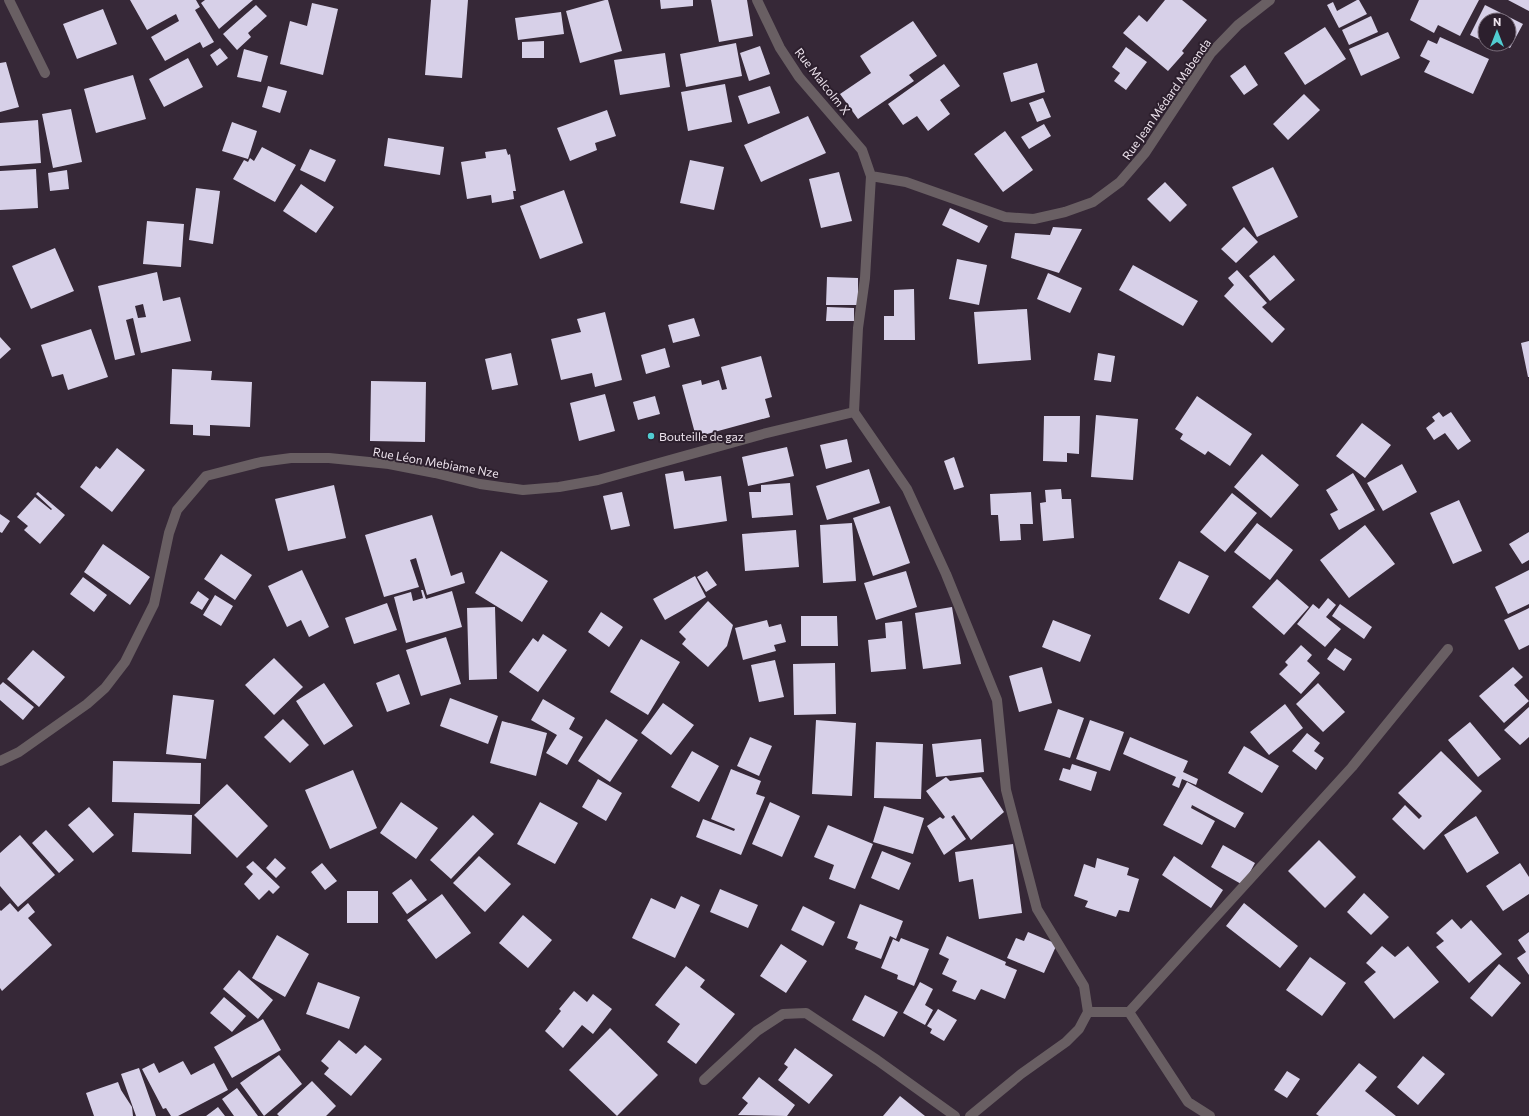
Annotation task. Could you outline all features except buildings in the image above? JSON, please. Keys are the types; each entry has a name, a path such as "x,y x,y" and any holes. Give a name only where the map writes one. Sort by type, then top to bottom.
{"street":[{"path":"9,0 45,73"},
{"name":"Rue Malcolm X","path":"757,0 780,48 799,77 862,150 871,176"},
{"name":"Rue Jean Médard Mabenda","path":"871,176 906,182 1005,217 1034,219 1065,212 1093,202 1120,182 1145,153 1211,53 1238,25 1270,0"},
{"path":"871,176 865,278 858,328 854,412 907,489 946,574 997,700 1006,790 1036,909 1084,986 1088,1012 1079,1029 1066,1042 1021,1074 970,1116"},
{"name":"Rue Léon Mebiame Nze","path":"0,761 19,752 87,704 105,688 125,662 154,604 169,533 177,510 206,476 234,467 268,461 291,458 328,458 390,464 480,484 515,489 559,488 598,480 763,434 854,412"},
{"path":"1088,1012 1129,1012 1352,768 1448,649"},
{"path":"1129,1012 1188,1102 1210,1116"},
{"path":"704,1080 757,1031 783,1014 806,1013 877,1060 955,1116"}],"place":[{"name":"Bouteille de gaz","path":"651,436"}]}
